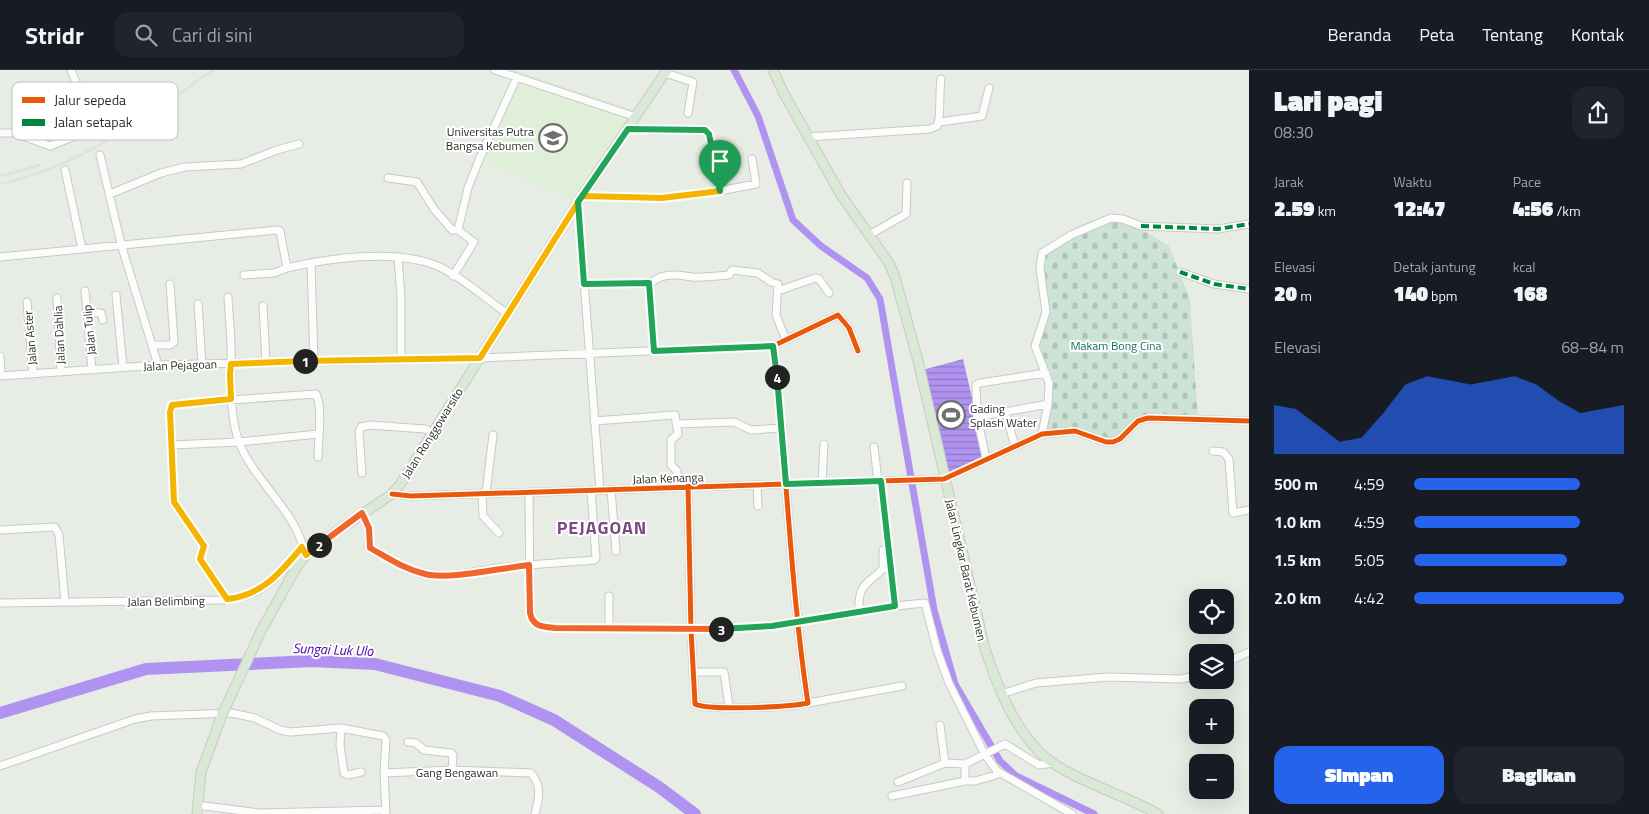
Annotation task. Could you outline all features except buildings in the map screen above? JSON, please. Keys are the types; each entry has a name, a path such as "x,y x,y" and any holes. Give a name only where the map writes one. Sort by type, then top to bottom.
{"main road":[{"name":"Jalan Lingkar Barat Kebumen","path":"773,70 783,92 841,195 889,263 906,312 985,649 1001,694 1031,742 1045,757 1158,814"},
{"name":"Jalan Ronggowarsito","path":"197,809 201,772 222,715 261,632 304,551 392,494 580,199 666,72"}],"street":[{"path":"71,70 76,82"},
{"path":"496,70 636,117"},
{"path":"666,72 693,82 688,113"},
{"path":"458,230 468,188 517,78"},
{"path":"808,137 930,129 938,126 940,122 938,104 941,79"},
{"path":"940,122 982,116 989,88"},
{"path":"628,129 705,130 709,134 720,191"},
{"path":"34,140 50,146 65,140"},
{"path":"110,194 161,173 185,167 241,164 299,144"},
{"path":"100,155 121,244 158,365"},
{"path":"600,490 584,284 580,199 662,198 720,191 756,184 752,159"},
{"path":"65,170 82,248"},
{"path":"388,178 417,182 434,210 452,230 458,230 474,242 453,276"},
{"path":"869,234 906,214 907,183"},
{"path":"1042,434 1048,404 1048,379 1035,346 1046,312 1040,268 1041,258 1046,250 1071,234 1111,218 1123,219 1141,226 1218,228 1249,224"},
{"path":"0,257 277,230 280,232 286,268"},
{"path":"244,275 274,273 286,268 311,263 368,256 398,258 434,264 508,314"},
{"path":"398,258 402,296 401,358"},
{"path":"311,263 314,361"},
{"path":"584,284 649,283 656,278 675,274 693,277 728,275 732,270 758,273 772,283 778,283 776,315 786,340"},
{"path":"1180,272 1214,284 1249,289"},
{"path":"778,291 815,278 828,293"},
{"path":"649,283 654,351"},
{"path":"152,345 170,345 174,342 170,284"},
{"name":"Jalan Tulip","path":"86,291 92,370"},
{"path":"116,295 123,367"},
{"path":"228,297 231,399 239,442 249,462 295,528 304,551"},
{"name":"Jalan Dahlia","path":"57,298 61,372"},
{"name":"Jalan Aster","path":"27,302 33,374"},
{"path":"198,304 202,364"},
{"path":"263,306 266,363"},
{"path":"88,313 101,313 103,320"},
{"path":"808,703 798,622 782,428 773,346 838,315 849,328 858,351"},
{"name":"Jalan Pejagoan","path":"0,376 158,365 401,358 480,358 773,346"},
{"path":"0,356 0,376"},
{"path":"986,458 977,416 975,388 980,383 1046,373"},
{"path":"227,599 200,559 204,546 174,502 170,412 172,405 316,394 318,400 318,457"},
{"path":"977,416 1048,404"},
{"path":"1005,412 1015,446"},
{"path":"594,421 674,414 678,434 671,440 671,465 677,471 678,488"},
{"path":"944,479 986,458 1042,434 1075,431 1106,442 1120,439 1138,421 1148,418 1249,421"},
{"path":"676,424 734,422 751,430 782,428"},
{"path":"362,473 361,427 370,425 424,429 433,432"},
{"path":"172,445 239,442 318,434"},
{"path":"493,434 484,493 483,516 499,533"},
{"path":"822,483 824,444"},
{"path":"874,447 895,606"},
{"path":"1213,451 1223,452 1229,459 1233,513 1249,510"},
{"name":"Jalan Kenanga","path":"392,494 411,496 944,479"},
{"path":"757,485 758,506"},
{"path":"688,486 692,672 695,704 705,707 788,706 902,686"},
{"path":"362,513 369,528 370,548 382,553 396,564 423,574 448,575 529,565 594,560 596,558 591,490"},
{"path":"611,490 616,551"},
{"path":"529,492 531,535 529,565 530,613 535,625 555,628 691,629 772,626 895,606 926,604 937,650 949,683 997,771 1072,814"},
{"path":"0,530 55,526 59,535 66,602"},
{"path":"859,612 860,591 867,580 883,569 883,550 888,549"},
{"name":"Jalan Belimbing","path":"0,603 227,599 246,596 273,581 304,551"},
{"path":"608,596 609,628"},
{"path":"1234,659 1249,652"},
{"path":"692,672 724,672 730,706"},
{"path":"1001,694 1036,683 1108,677 1181,679 1189,677"},
{"path":"0,766 111,725 151,716 231,713 255,718 280,730 290,732 341,728 383,736 386,740 384,773 385,812 259,814 197,809"},
{"path":"940,725 945,763"},
{"path":"341,728 340,745 344,773 348,775 360,772"},
{"path":"408,742 416,743 424,750 451,752 453,755 452,770"},
{"path":"898,782 945,763 965,764 1007,744 1039,765 1054,763"},
{"path":"965,764 965,781"},
{"name":"Gang Bengawan","path":"384,773 452,770 530,773 537,782 539,790 535,814"},
{"path":"892,796 981,779 996,775 997,771"}],"shaded area":[{"name":"Universitas Putra Bangsa Kebumen","path":"512,79 632,117 578,202 479,160"},
{"name":"Gading Splash Water","path":"963,359 986,458 944,479 915,372"}],"green space":[{"name":"Makam Bong Cina","path":"1124,218 1169,246 1190,299 1198,420 1137,421 1116,443 1071,433 1041,436 1047,404 1046,380 1031,345 1044,313 1038,252 1087,222"}],"waterway":[{"path":"734,70 758,116 793,220 821,246 867,278 880,299 934,610 955,684 1000,761 1016,776 1094,814"},
{"name":"Sungai Luk Ulo","path":"0,713 146,669 311,661 375,664 500,696 554,720 659,787 695,814"}],"railway":[{"path":"178,94 213,70"},
{"path":"0,184 58,165 108,140"},
{"path":"0,176 40,165"}],"marked path":[{"path":"1141,226 1218,229 1249,224"},
{"path":"1180,272 1214,284 1249,289"}],"cycle path":[{"path":"688,486 691,629 695,704 732,708 808,703 797,614 773,346 838,315 849,328 858,351"},
{"path":"392,494 411,496 944,479 1042,434 1075,431 1106,442 1113,442 1120,439 1138,421 1148,418 1249,421"}],"place":[{"name":"Universitas Putra Bangsa Kebumen","path":"553,138"},
{"name":"Gading Splash Water","path":"951,415"}],"district":[{"name":"PEJAGOAN","path":"602,527"}],"route":[{"path":"720,191 662,198 582,196 480,358 401,358 231,364 231,399 172,405 170,412 174,502 179,512 204,546 200,559 227,599 246,596 259,590 273,581 302,547 306,555 362,513 369,528 368,546 374,551 382,553 396,564 423,574 448,575 529,565 530,613 535,625 544,627 723,629 772,626 895,606 881,481 786,484 773,346 654,351 649,283 584,284 578,202 582,196 598,174 628,129 705,130 709,134 720,191"}]}
